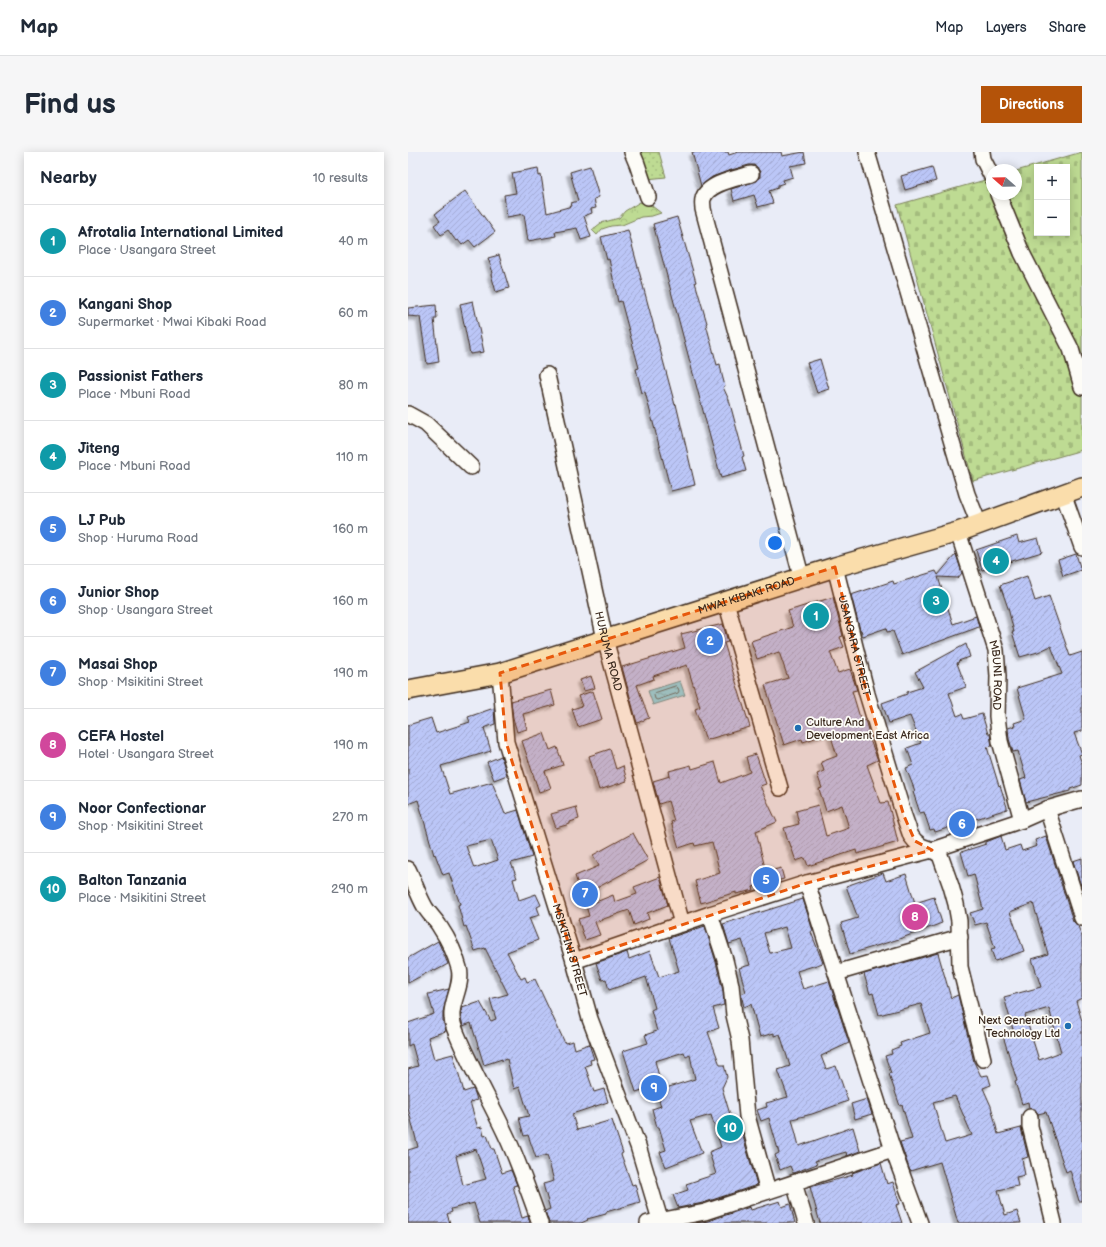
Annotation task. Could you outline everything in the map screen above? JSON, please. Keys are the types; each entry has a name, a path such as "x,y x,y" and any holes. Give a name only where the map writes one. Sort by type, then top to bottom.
{"main road":[{"name":"MWAI KIBAKI ROAD","path":"408,690 500,673 744,596 958,532 1082,487"}],"street":[{"path":"632,152 638,164 648,196"},
{"path":"868,152 967,494 979,524"},
{"path":"982,152 986,165"},
{"path":"751,174 712,188 703,199 703,209 802,579"},
{"path":"1000,200 1022,253 1071,349 1082,387"},
{"name":"HURUMA ROAD","path":"547,375 605,639 682,924"},
{"path":"408,414 426,424 471,467"},
{"path":"1063,493 1082,547"},
{"name":"MBUNI ROAD","path":"958,532 996,650 998,676 997,716 1000,741 1022,820"},
{"name":"USANGARA STREET","path":"835,568 867,694 904,816 911,836 915,841 921,846 932,850"},
{"path":"726,602 780,788"},
{"name":"MSIKITINI STREET","path":"500,673 506,742 574,961 590,1018 638,1146 656,1222"},
{"path":"574,961 710,914 808,883 932,850 1082,798"},
{"path":"1047,810 1082,918"},
{"path":"932,850 940,855 956,904 960,937 960,967 984,1058"},
{"path":"408,869 426,908 440,926 448,941 459,968 459,988 454,1001 452,1013 454,1026 505,1134 540,1223"},
{"path":"808,883 893,1150 920,1223"},
{"path":"710,914 725,960 731,985 734,1015 740,1040 747,1116 768,1191"},
{"path":"836,973 960,937"},
{"path":"1030,1117 1030,1126 1054,1223"},
{"path":"656,1222 705,1212 893,1150"},
{"path":"794,1183 806,1223"}],"highlighted area":[{"path":"835,567 867,694 904,816 915,841 932,850 807,883 574,961 506,742 500,673"}],"green space":[{"path":"638,152 659,152 666,177 647,179"},
{"path":"1082,152 1082,450 973,481 897,205 986,180 986,200 1022,200 1022,169 1034,166 1034,236 1070,236 1070,164 1040,164"},
{"path":"640,202 652,206 661,213 641,217 622,225 602,229 597,235 592,230 601,223 619,218 625,211"}],"water":[{"path":"680,681 685,695 653,705 648,691"}],"building":[{"path":"692,152 728,152 729,155 738,152 781,152 782,156 804,152 806,163 790,166 793,177 783,180 784,183 778,185 778,188 769,191 773,203 758,207 754,195 734,201 731,189 757,181 760,177 760,172 757,167 754,165 749,165 728,171 712,177 701,186"},
{"path":"590,166 599,197 594,199 596,208 591,209 592,213 584,216 591,237 581,240 577,228 555,232 556,236 528,241 524,214 507,217 504,195 516,193 512,173 538,168 539,176 541,175 547,213 572,206 571,203 578,201 570,172"},
{"path":"932,167 936,181 905,190 901,176"},
{"path":"465,191 495,232 475,247 469,240 462,245 458,240 456,241 448,230 441,235 434,225 440,221 435,214"},
{"path":"677,217 696,282 717,365 720,364 725,386 723,387 729,400 744,456 742,457 746,471 721,478 653,224"},
{"path":"628,230 675,405 676,404 695,485 671,491 645,392 642,393 636,369 639,368 621,301 618,302 609,259 607,260 601,237"},
{"path":"499,255 509,288 496,292 491,274 493,273 488,258"},
{"path":"473,301 484,352 470,354 460,304"},
{"path":"436,305 437,319 434,319 439,362 427,364 420,317 408,316 408,308"},
{"path":"820,359 829,389 817,393 807,363"},
{"path":"1017,536 1019,543 1038,538 1042,552 982,570 976,550"},
{"path":"956,554 962,573 958,578 938,577 953,624 976,616 979,627 902,655 893,631 887,632 886,628 863,636 851,595 893,581 894,584 936,571 938,575"},
{"path":"1076,554 1081,570 1063,576 1058,560"},
{"path":"1027,576 1035,601 1049,596 1070,656 1082,652 1082,731 1074,733 1082,754 1079,755 1082,764 1082,785 1070,789 1070,791 1026,802 1020,780 1026,778 1018,751 1013,752 1009,739 1008,728 1015,726 1014,723 1026,719 1017,688 1062,674 1051,646 1038,652 1020,657 1012,632 1014,632 1008,608 1000,585"},
{"path":"833,597 843,636 840,637 844,647 830,652 838,673 850,669 857,690 852,691 861,721 865,720 870,740 878,760 867,765 881,803 888,802 898,842 857,854 856,850 808,866 805,858 796,861 784,828 799,824 796,811 818,805 826,836 849,828 842,805 826,811 819,789 822,788 817,774 824,771 821,762 837,756 830,733 803,742 802,739 784,745 765,685 788,678 779,652 757,659 751,641 793,627 788,611"},
{"path":"723,624 728,642 724,643 750,727 706,740 695,709 700,707 687,665 653,676 654,679 637,685 649,718 637,723 622,667 685,648 681,634"},
{"path":"966,644 970,657 958,661 959,662 957,663 966,687 949,693 957,716 962,714 964,719 982,714 988,734 990,734 992,746 987,747 1007,809 935,832 934,829 930,830 924,812 920,813 913,792 915,791 906,768 913,765 907,748 921,743 910,716 889,723 882,703 923,687 915,672"},
{"path":"591,676 595,688 584,691 580,680"},
{"path":"551,690 555,705 523,714 527,729 517,732 513,718 511,701"},
{"path":"593,691 602,719 578,727 572,709 582,706 578,696"},
{"path":"494,708 495,724 484,728 491,751 441,766 450,794 492,782 505,814 518,810 532,857 511,863 517,878 513,879 519,900 536,894 541,905 537,907 540,915 529,918 538,940 507,952 521,979 525,977 527,982 535,979 565,1043 573,1041 575,1049 589,1044 594,1059 590,1060 591,1064 585,1066 594,1092 604,1089 608,1102 572,1114 577,1130 612,1120 623,1153 621,1154 632,1185 635,1184 640,1202 606,1212 606,1214 587,1219 588,1220 581,1223 549,1223 545,1211 550,1209 543,1184 554,1181 547,1155 536,1158 528,1135 524,1136 519,1118 529,1116 520,1087 514,1089 507,1059 502,1061 502,1059 484,1065 471,1023 463,1026 461,1018 462,1008 480,1002 491,1021 496,1019 490,999 508,994 485,948 475,951 466,926 464,927 458,905 460,904 449,873 443,875 435,854 434,855 418,800 408,804 408,725 431,718 436,733 470,722 468,717","holes":["491,840 498,860 474,868 466,846"]},
{"path":"544,733 550,750 557,747 563,765 545,771 551,788 539,792 522,741"},
{"path":"610,749 616,769 623,766 627,781 599,790 589,756"},
{"path":"756,754 766,784 760,786 777,822 756,831 766,872 781,868 784,879 753,887 754,890 736,894 736,892 701,903 695,881 720,873 712,842 695,846 694,843 679,848 671,822 674,821 668,801 659,804 653,781 670,776 669,771 691,765 692,769 715,762 721,783 750,772 746,757"},
{"path":"501,756 507,775 494,780 487,762"},
{"path":"576,807 579,819 570,822 570,824 556,828 551,814"},
{"path":"633,833 648,860 582,896 575,876 599,866 593,855"},
{"path":"1001,836 1005,850 1020,845 1022,851 1037,846 1035,840 1046,836 1073,921 1078,926 1082,937 1082,998 1076,1001 1082,1021 1082,1201 1079,1201 1070,1170 1066,1172 1046,1112 1038,1114 1035,1109 1029,1108 1028,1102 1022,1104 1015,1082 1017,1081 1003,1036 1014,1033 1004,997 1041,987 1032,959 1048,954 1033,903 1010,912 1024,951 995,961 991,949 995,948 986,922 975,925 970,913 983,909 974,874 968,876 961,852 986,844 986,842","holes":["1049,1008 1061,1052 1039,1060 1025,1015"]},
{"path":"1082,858 1082,889 1073,861"},
{"path":"883,873 886,881 906,874 915,903 934,897 942,923 899,939 850,954 841,923 858,918 846,886"},
{"path":"660,877 668,905 647,913 649,919 634,925 629,910 595,922 600,935 585,940 578,919 589,916 586,906 613,895 615,902 637,894 634,887"},
{"path":"803,899 813,931 811,932 823,963 797,971 803,989 829,981 849,1043 821,1056 826,1069 836,1066 848,1101 812,1114 792,1119 799,1146 853,1127 860,1151 847,1156 846,1152 815,1161 817,1164 793,1173 790,1166 780,1170 775,1155 779,1153 769,1118 761,1121 757,1110 767,1107 766,1103 788,1097 778,1070 790,1066 780,1034 774,1036 774,1033 760,1037 751,1004 744,1007 741,994 746,992 739,968 750,965 742,940 729,944 723,924","holes":["785,927 791,948 770,953 764,933"]},
{"path":"705,926 723,991 724,1005 713,1008 719,1028 708,1032 720,1065 724,1065 727,1077 722,1088 732,1121 738,1119 757,1185 703,1203 678,1208 673,1195 688,1190 686,1184 716,1174 709,1152 721,1147 711,1115 690,1121 702,1153 666,1167 660,1152 666,1150 652,1109 661,1106 656,1091 695,1079 690,1055 686,1057 684,1052 655,1061 661,1084 636,1092 623,1051 648,1043 645,1035 657,1031 651,1010 655,1008 646,977 609,990 606,979 602,980 596,963 627,952 629,959 650,951 659,977 679,971 669,938"},
{"path":"438,941 448,964 435,971 434,969 408,983 408,958"},
{"path":"938,953 951,998 958,995 974,1062 981,1076 988,1075 991,1085 983,1088 991,1106 998,1134 1021,1128 1028,1157 1022,1159 1025,1175 1016,1177 1018,1186 998,1190 1005,1215 1017,1211 1021,1223 958,1223 940,1162 910,1171 900,1142 912,1139 902,1105 900,1106 889,1074 891,1073 885,1056 892,1054 891,1050 901,1046 900,1043 930,1033 921,1004 879,1015 873,993 870,994 864,974","holes":["955,1096 972,1135 945,1143 933,1102"]},
{"path":"449,989 443,1012 443,1021 446,1031 428,1037 434,1059 453,1054 464,1092 473,1089 475,1093 477,1100 470,1102 478,1128 482,1127 484,1136 487,1135 492,1149 494,1149 502,1173 511,1170 517,1185 513,1186 522,1218 528,1216 530,1223 480,1223 474,1203 451,1209 452,1212 447,1214 450,1223 408,1223 408,1150 418,1147 408,1108 408,1069 418,1066 412,1044 408,1046 408,1023 434,1014 428,994","holes":["476,1149 486,1179 463,1185 456,1156"]},
{"path":"867,1099 872,1114 855,1119 851,1104"},
{"path":"881,1163 887,1184 893,1182 900,1204 896,1205 902,1223 820,1223 810,1187 853,1175 852,1173"},
{"path":"780,1201 782,1207 790,1204 795,1223 696,1223 708,1221 750,1207 751,1210"}],"place":[{"name":"Jiteng","path":"996,561"},
{"name":"Passionist Fathers","path":"936,601"},
{"name":"Afrotalia International Limited","path":"816,616"},
{"name":"Kangani Shop","path":"710,641"},
{"name":"Culture And Development East Africa","path":"798,728"},
{"name":"Junior Shop","path":"962,824"},
{"name":"LJ Pub","path":"766,880"},
{"name":"Masai Shop","path":"585,894"},
{"name":"CEFA Hostel","path":"915,917"},
{"name":"Next Generation Technology Ltd","path":"1068,1026"},
{"name":"Noor Confectionar","path":"654,1088"},
{"name":"Balton Tanzania","path":"730,1128"}]}
